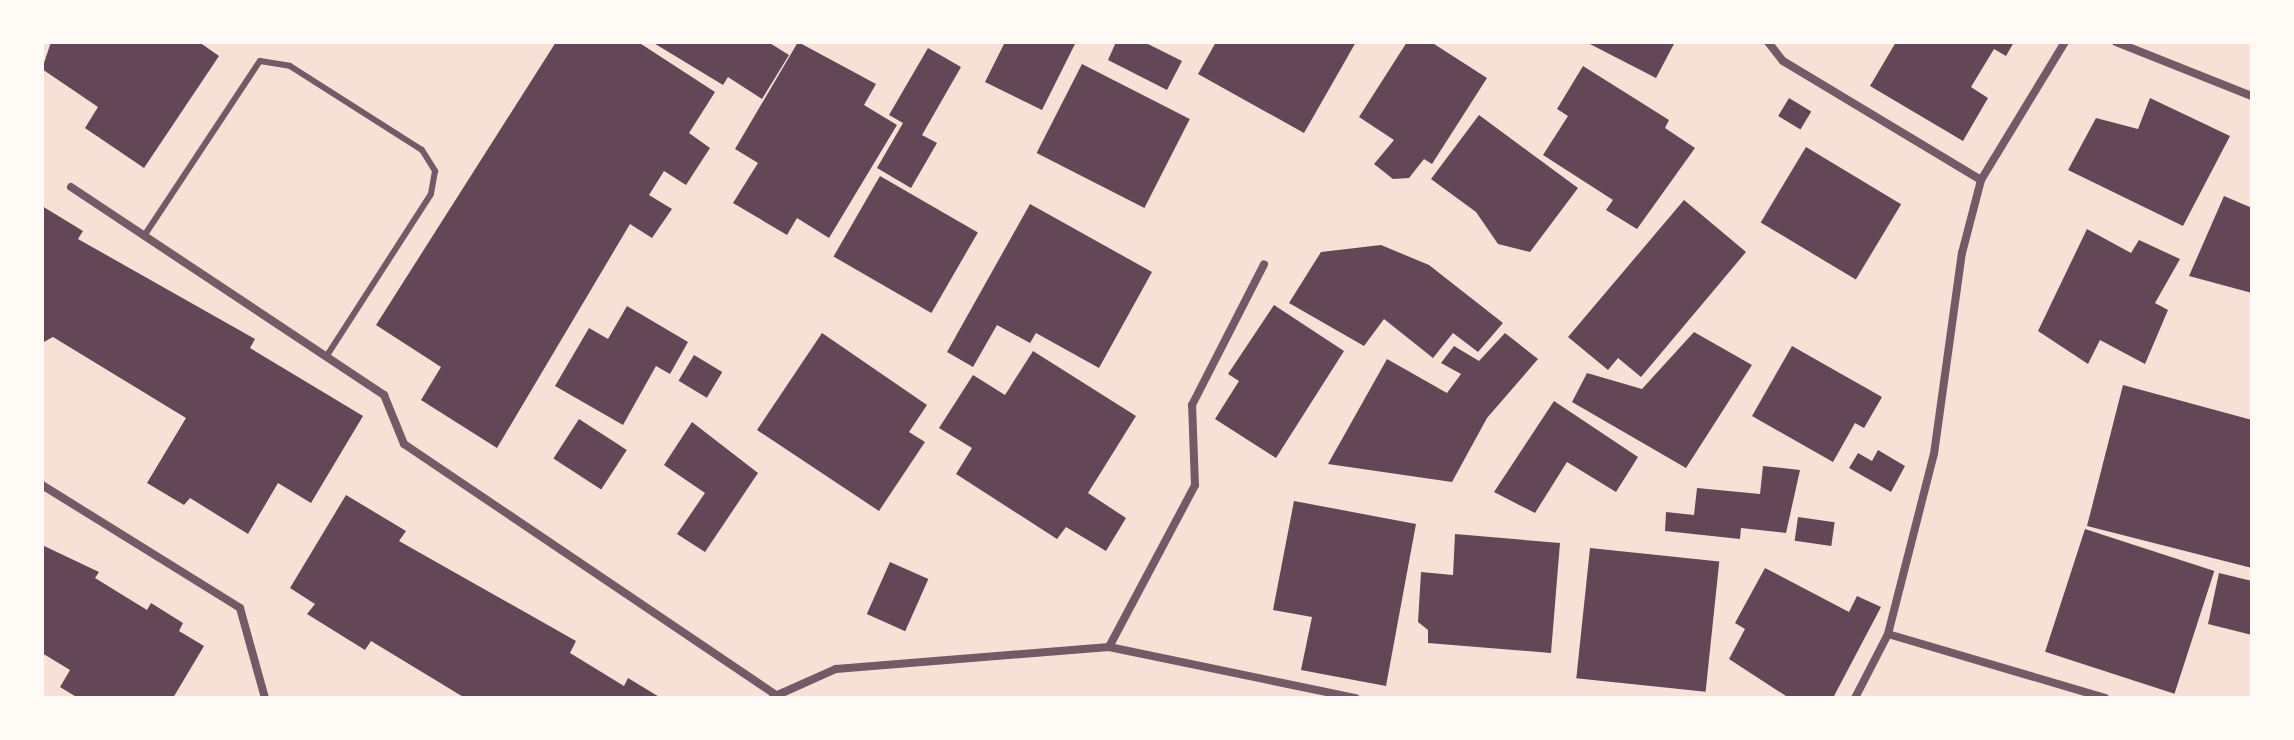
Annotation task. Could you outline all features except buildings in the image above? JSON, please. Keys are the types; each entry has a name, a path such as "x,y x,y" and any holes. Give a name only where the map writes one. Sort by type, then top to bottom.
{"street":[{"path":"1768,42 1783,61 1981,180"},
{"path":"1855,698 1888,634 1934,454 1962,253 1981,180 2065,42"},
{"path":"2116,42 2252,96"},
{"path":"71,187 384,395 404,444 773,696 836,669 1109,647 1356,698"},
{"path":"1109,647 1195,485 1192,405 1264,264"},
{"path":"42,485 240,608 265,698"},
{"path":"1888,634 2105,698"}],"lane":[{"path":"144,236 260,61 290,66 422,150 435,171 431,194 326,357"}]}
